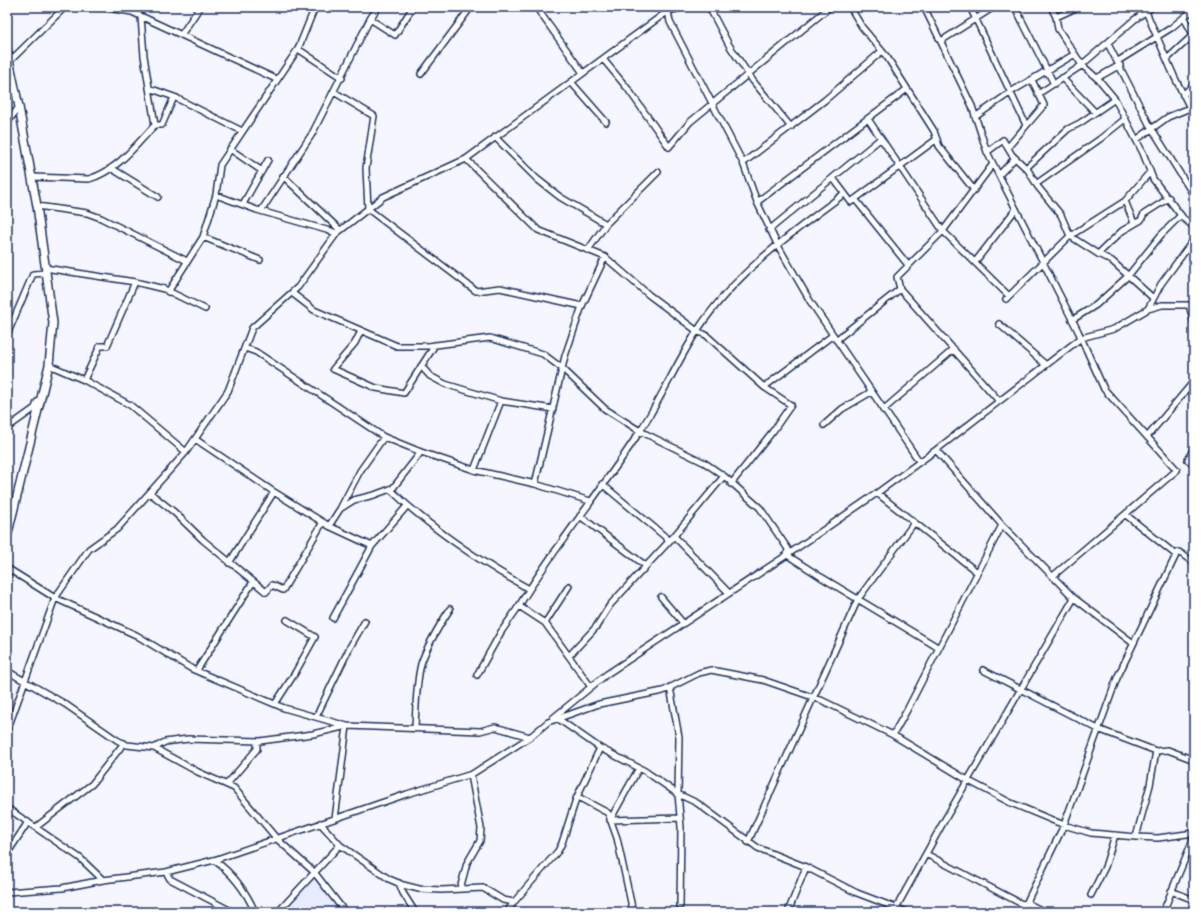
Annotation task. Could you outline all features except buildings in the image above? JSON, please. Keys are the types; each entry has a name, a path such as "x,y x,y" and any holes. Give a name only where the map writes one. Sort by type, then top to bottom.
{"street":[{"path":"10,61 65,7"},
{"path":"101,7 133,9 141,17 276,79"},
{"path":"181,35 200,7"},
{"path":"168,292 203,237 216,195 220,165 276,79 298,50 315,7"},
{"path":"261,211 312,134 342,78 370,19 378,7"},
{"path":"370,19 395,35 414,7"},
{"path":"421,74 469,9 462,7"},
{"path":"536,7 583,73"},
{"path":"7,731 55,598 89,549 117,529 186,452 228,391 252,328 292,293 339,232 383,197 466,159 603,59 666,9 685,7"},
{"path":"709,7 729,46 748,74 791,127"},
{"path":"603,59 628,89 669,147 690,122 830,7"},
{"path":"850,7 862,27 882,51 934,131 939,146 974,190"},
{"path":"924,7 976,117 987,152 1044,261 1104,389 1178,470 1053,576"},
{"path":"970,7 1026,125"},
{"path":"941,41 994,7"},
{"path":"1015,7 1054,84"},
{"path":"1051,7 1056,17 1058,29 1082,65 1097,78 1115,100 1136,140 1153,179 1181,215 1194,227"},
{"path":"1056,17 1078,7"},
{"path":"1038,94 1082,65 1108,44 1145,9 1152,7"},
{"path":"666,9 670,22 711,104 743,163 769,230 810,301 918,461"},
{"path":"1145,9 1183,95 1194,116"},
{"path":"1097,78 1157,35 1159,36 1171,28 1194,9"},
{"path":"141,17 144,56 155,125"},
{"path":"1167,59 1193,35 1184,18"},
{"path":"1108,44 1152,129 1194,196"},
{"path":"7,50 20,107 37,206 53,323 49,365 7,537"},
{"path":"298,50 342,78"},
{"path":"743,163 825,100 882,51"},
{"path":"976,117 1011,93 1075,54"},
{"path":"1062,78 1095,112"},
{"path":"1008,147 1044,105 1032,80"},
{"path":"571,82 606,122"},
{"path":"1183,95 1194,84"},
{"path":"149,88 174,98 242,131"},
{"path":"757,202 907,89"},
{"path":"334,92 374,116 366,168 368,209 476,291 500,288 582,306"},
{"path":"31,177 89,179 120,163 155,125 162,125 174,98"},
{"path":"1026,168 1068,129 1115,100"},
{"path":"7,123 20,107"},
{"path":"1136,140 1168,117 1190,108"},
{"path":"868,119 943,231 975,262 1008,298 1070,236 1125,201 1150,172"},
{"path":"1036,184 1100,139 1124,119"},
{"path":"495,137 537,179 560,197 606,224"},
{"path":"769,230 880,139"},
{"path":"833,178 851,202 937,139"},
{"path":"987,152 1003,140 1015,158 1026,168 1036,184 1061,215 1070,236 1112,261 1153,298"},
{"path":"230,149 262,171"},
{"path":"999,175 1015,158"},
{"path":"466,159 538,230 605,257 649,295 697,331 706,334 764,386 791,405 773,431 731,484"},
{"path":"243,204 268,160"},
{"path":"993,164 943,231 897,277 900,289 999,401"},
{"path":"110,168 158,197"},
{"path":"588,250 606,224 638,190 658,172"},
{"path":"283,176 339,232"},
{"path":"478,675 501,632 529,589 640,431 697,331 738,279 777,244 844,194"},
{"path":"216,195 261,211 339,232"},
{"path":"1098,254 1122,231 1141,220 1144,214 1169,198"},
{"path":"856,199 908,265"},
{"path":"1125,201 1134,223"},
{"path":"37,206 87,213 101,218 187,261"},
{"path":"975,262 1016,209"},
{"path":"1072,320 1096,305 1128,276 1162,234 1181,215"},
{"path":"203,237 260,260"},
{"path":"1148,309 1153,298 1194,239"},
{"path":"535,484 565,356 582,306 605,257"},
{"path":"7,335 33,274 45,271 136,282 164,289 204,309"},
{"path":"84,380 100,346 107,346 136,282"},
{"path":"764,386 834,338 900,289"},
{"path":"292,293 314,310 397,346 435,345 490,338 543,354 563,369 605,409 640,431 705,463 724,476 731,484 760,508 788,549 787,555"},
{"path":"7,892 62,888 103,880 166,872 214,860 407,794 471,775 530,737 607,674 787,555 877,493 918,461 936,450 1081,338 1114,329 1148,309 1162,305 1191,305 1194,322"},
{"path":"999,324 1046,365"},
{"path":"361,331 354,343 333,369 376,388 404,393 435,345"},
{"path":"245,348 256,352 384,437 474,470 535,484 590,501"},
{"path":"883,410 954,349"},
{"path":"49,365 84,380 130,405 186,452"},
{"path":"421,366 439,382 501,401 553,409"},
{"path":"1147,437 1182,393 1194,381"},
{"path":"8,425 35,408 44,385"},
{"path":"824,425 842,409 870,392"},
{"path":"474,470 501,401"},
{"path":"329,526 340,509 360,471 384,437"},
{"path":"195,439 274,492 329,526 372,546"},
{"path":"1194,446 1188,460 1194,464"},
{"path":"936,450 1002,525 1074,598 1133,643"},
{"path":"340,509 354,500 374,496 390,489 422,452"},
{"path":"569,656 596,627 610,605 674,536 724,476"},
{"path":"602,484 669,540"},
{"path":"390,489 407,506 490,568 529,589"},
{"path":"230,563 274,492"},
{"path":"150,493 174,512 203,540 266,592 272,585 283,590 323,522"},
{"path":"877,493 977,572"},
{"path":"333,618 372,546 407,506"},
{"path":"1126,515 1174,554 1179,552 1194,563"},
{"path":"580,516 646,566"},
{"path":"748,842 858,599 914,523"},
{"path":"893,734 1002,525"},
{"path":"674,536 729,593"},
{"path":"1022,912 1028,903 1064,825 1098,729 1133,643 1177,553"},
{"path":"787,555 939,648"},
{"path":"7,568 55,598 136,635 197,670 275,704 347,726 480,731 495,727 530,737"},
{"path":"197,670 253,582"},
{"path":"545,623 569,586"},
{"path":"661,597 683,623"},
{"path":"896,908 1074,598"},
{"path":"519,606 545,623 591,688"},
{"path":"415,728 416,700 422,663 438,628 450,609"},
{"path":"275,704 295,674 315,637 288,620"},
{"path":"316,717 350,647 365,621"},
{"path":"548,722 599,704 663,691 699,673 712,670 763,680 814,697 858,716 893,734 969,781 1011,803 1064,825 1091,833 1136,837 1158,838 1194,833"},
{"path":"983,670 1098,729 1156,751 1168,750 1194,760"},
{"path":"7,671 65,704 124,743 154,748 198,772 228,784 234,788 277,839 314,872 345,912"},
{"path":"670,687 679,737 678,794 680,818 680,906"},
{"path":"557,718 600,748 639,768 678,794 697,803 758,848 806,867 857,893 907,912"},
{"path":"154,748 165,742 188,739 257,741 313,734 347,726"},
{"path":"335,819 347,726"},
{"path":"228,784 256,749 257,741"},
{"path":"36,827 92,784 124,743"},
{"path":"507,912 558,851 578,797 600,748"},
{"path":"1136,837 1150,785 1156,751"},
{"path":"610,820 639,768"},
{"path":"460,890 467,863 480,841 481,828 471,775"},
{"path":"578,797 608,813 617,838 633,912"},
{"path":"7,808 19,818 36,827 80,858 103,880"},
{"path":"610,820 680,818"},
{"path":"7,854 28,822"},
{"path":"320,823 340,845 389,879 419,889 460,890 483,888 503,900 514,902"},
{"path":"1091,896 1105,867 1115,835"},
{"path":"1163,912 1194,837"},
{"path":"278,912 340,845"},
{"path":"926,854 1022,904 1028,903 1045,912"},
{"path":"214,860 226,869 238,883 256,912"},
{"path":"788,912 806,867"},
{"path":"166,872 170,879 233,912"},
{"path":"399,883 402,893 415,912"},
{"path":"1172,891 1194,900"}],"shaded area":[{"path":"315,873 346,912 280,912"}]}
